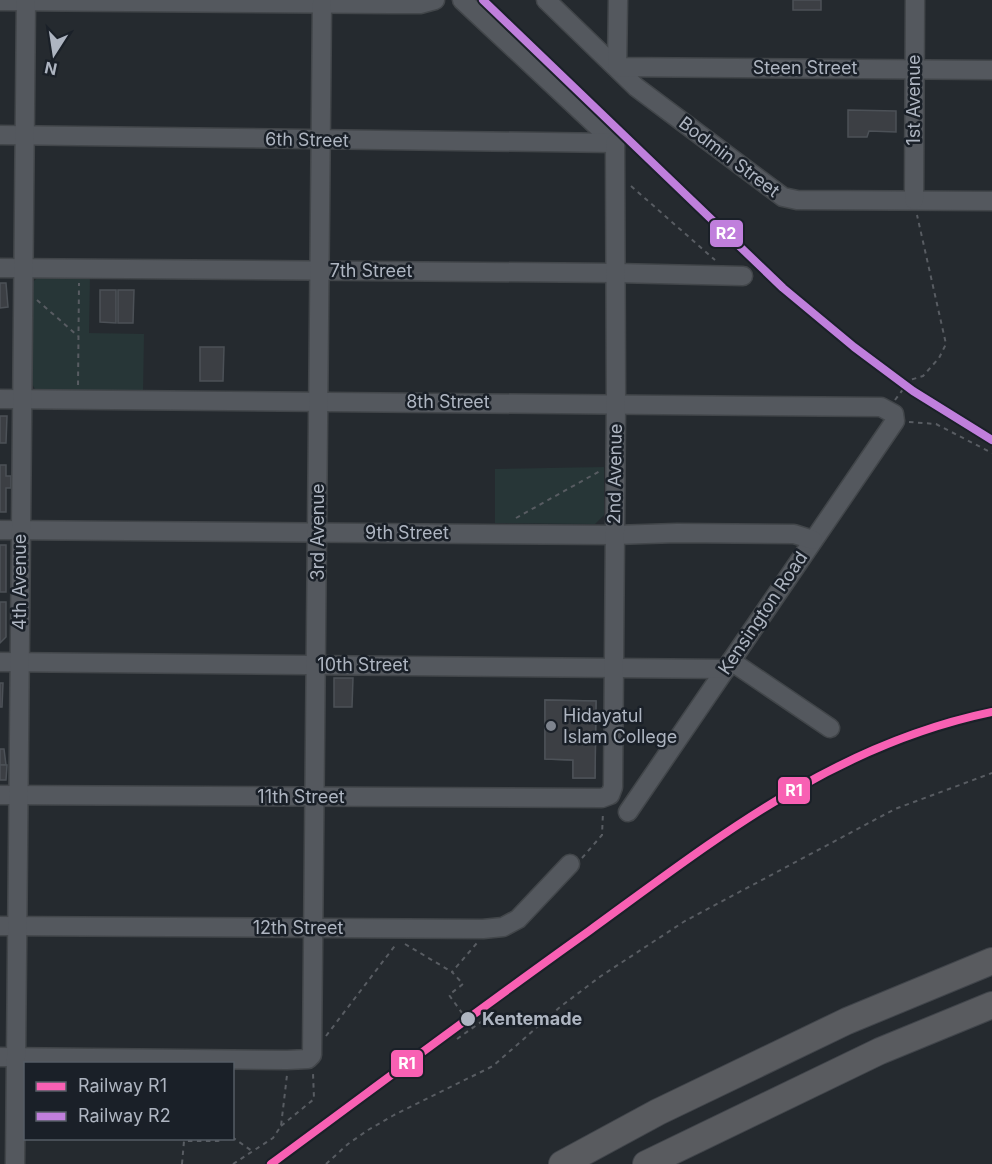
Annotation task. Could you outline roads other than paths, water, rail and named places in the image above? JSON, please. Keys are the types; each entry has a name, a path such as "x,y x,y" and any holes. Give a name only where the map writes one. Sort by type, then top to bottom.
{"highway":[{"path":"562,1164 648,1117 847,1021 992,961"},
{"path":"646,1164 880,1052 992,1005"}],"street":[{"path":"0,1 420,4 435,0"},
{"path":"462,0 615,143"},
{"name":"Bodmin Street","path":"546,0 636,87 783,197 797,200 992,201"},
{"path":"617,67 618,0"},
{"name":"1st Avenue","path":"914,200 915,0"},
{"name":"4th Avenue","path":"15,1164 9,1057 19,926 20,531 25,268 26,1"},
{"name":"3rd Avenue","path":"9,1057 287,1060 310,1057 316,797 322,3"},
{"name":"Steen Street","path":"617,67 992,70"},
{"name":"6th Street","path":"0,135 615,143"},
{"name":"2nd Avenue","path":"603,802 610,795 613,787 616,403 615,143"},
{"name":"7th Street","path":"0,268 738,276"},
{"name":"8th Street","path":"0,399 881,407 892,415"},
{"name":"Kensington Road","path":"628,812 813,540 892,415"},
{"name":"9th Street","path":"0,530 614,535 794,534 813,540"},
{"name":"10th Street","path":"0,662 614,667 728,665"},
{"path":"728,665 830,728"},
{"name":"11th Street","path":"0,795 603,802"},
{"name":"12th Street","path":"0,926 483,929 503,927 518,919 573,864"}],"rail line":[{"name":"R2","path":"483,0 783,288 854,347 913,391 992,440"},
{"name":"R1","path":"271,1164 684,862 779,799 828,771 880,747 934,727 992,712"}],"place":[{"name":"Hidayatul Islam College","path":"551,726"},
{"name":"Kentemade","path":"468,1019"}]}
